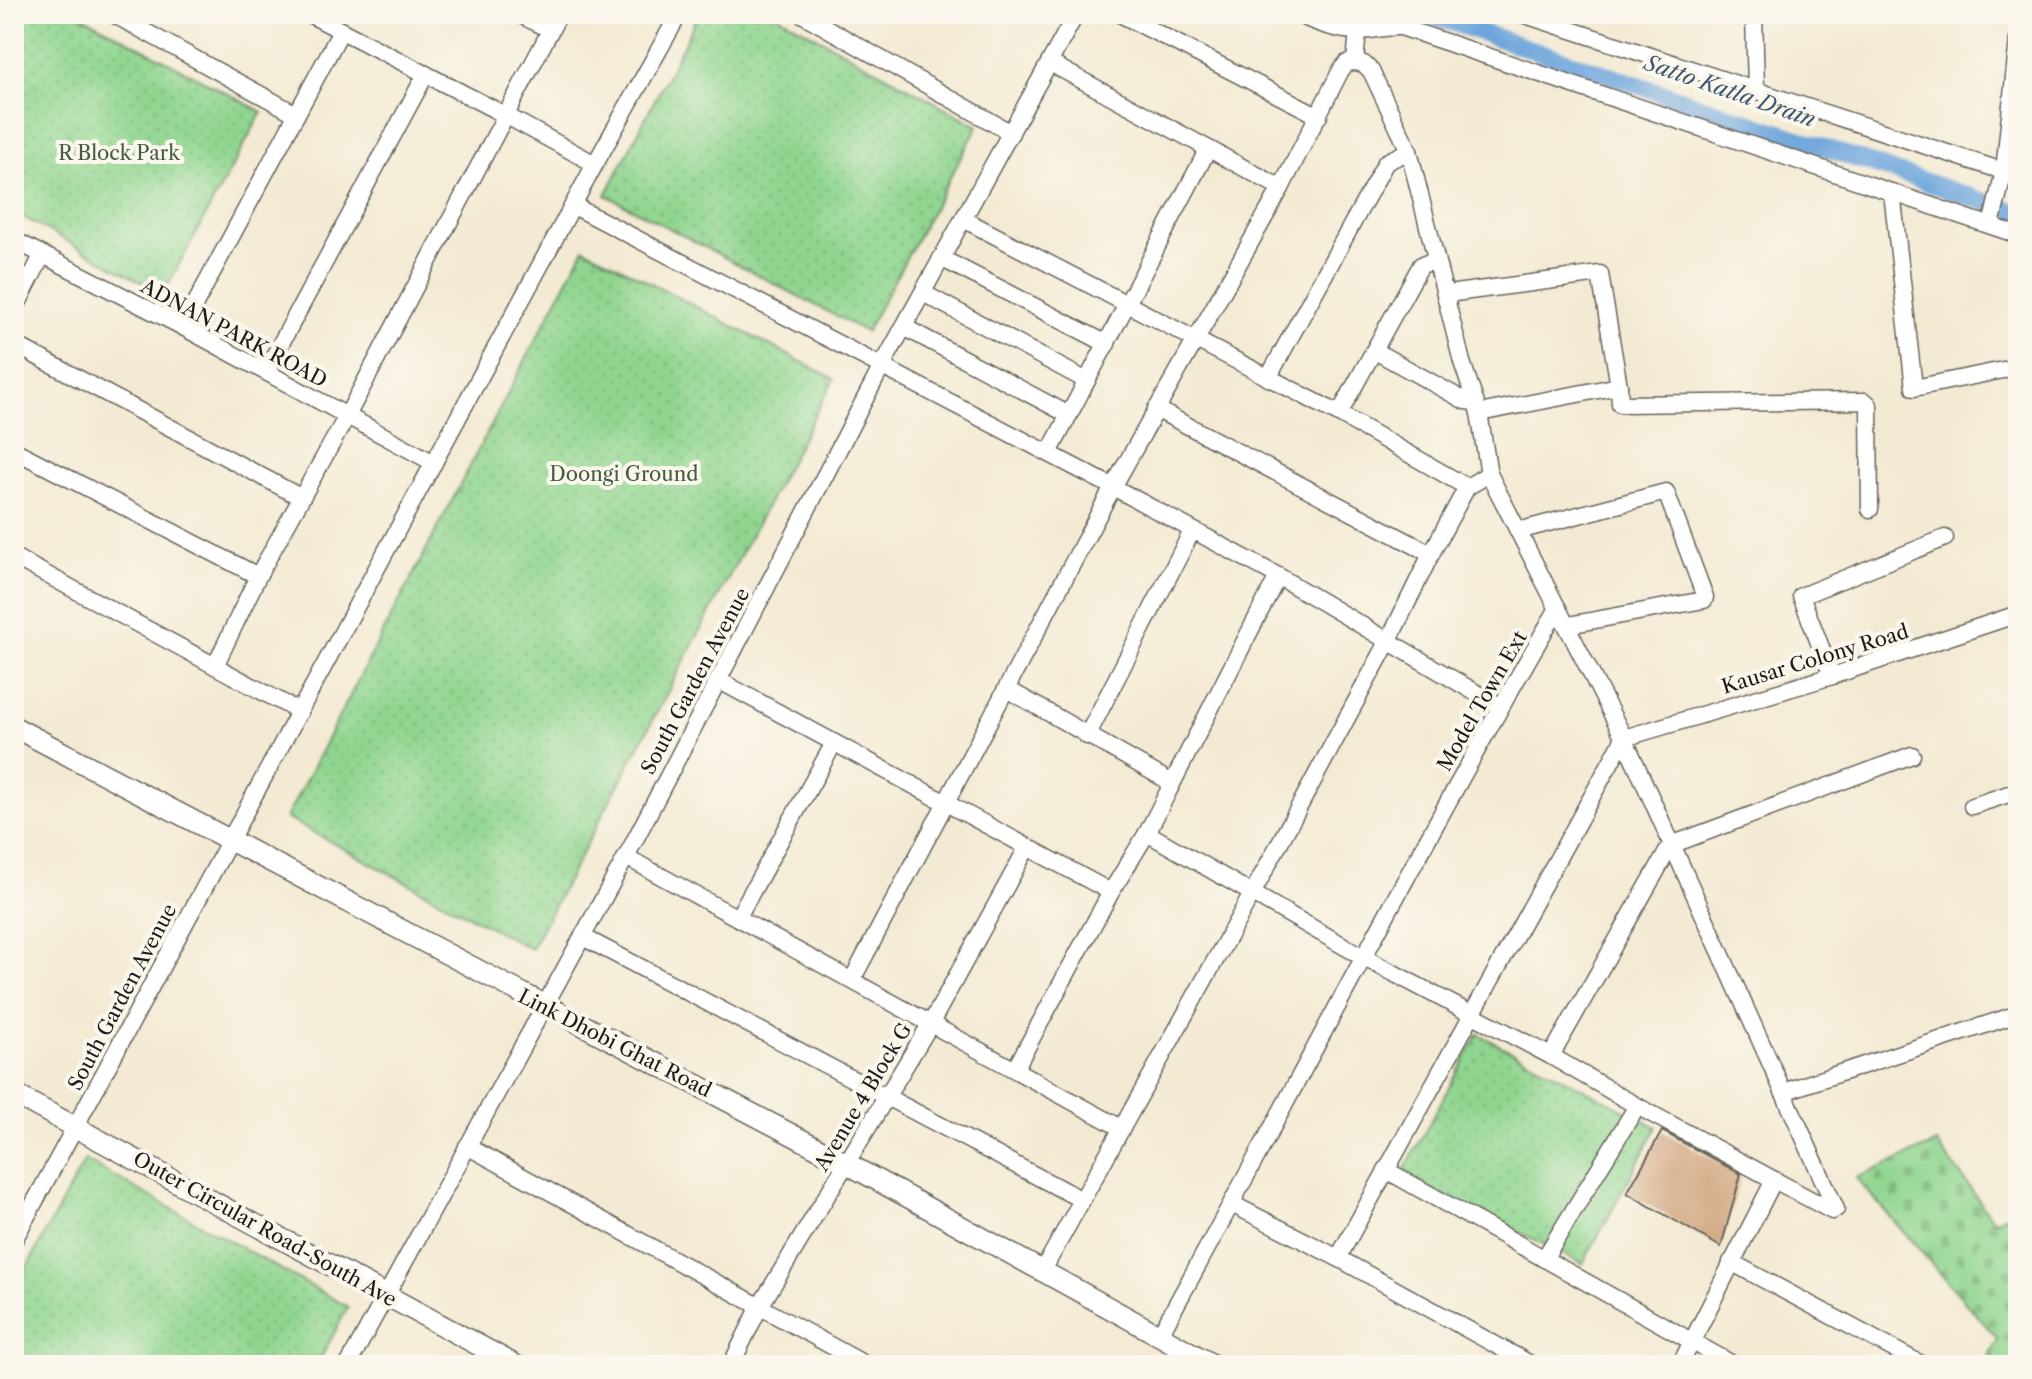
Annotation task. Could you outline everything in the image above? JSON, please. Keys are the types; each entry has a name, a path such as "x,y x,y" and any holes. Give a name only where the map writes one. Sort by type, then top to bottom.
{"street":[{"path":"113,14 296,114"},
{"path":"309,14 595,164"},
{"path":"519,14 551,30"},
{"path":"215,666 258,576 347,416 559,14"},
{"name":"South Garden Avenue","path":"14,1240 679,14"},
{"path":"802,14 1011,133"},
{"name":"South Garden Avenue","path":"348,1365 583,937 881,368 1076,14"},
{"path":"1120,14 1319,116"},
{"path":"1296,14 1358,31 1401,27 1892,192 1993,217 2018,235"},
{"path":"1522,14 2008,177"},
{"path":"1754,14 1756,90"},
{"path":"183,327 341,31"},
{"path":"1355,62 1358,31"},
{"path":"1993,217 2008,177 2018,39"},
{"path":"1050,63 1281,188"},
{"path":"852,980 1113,487 1281,188 1341,70 1347,63 1364,64 1371,71 1409,151 1462,362 1477,408 1489,474 1624,738 1836,1209 1832,1211 1551,1056 1363,957 1147,833"},
{"path":"266,371 426,74"},
{"path":"1049,453 1208,149"},
{"path":"1268,378 1386,162 1409,151"},
{"path":"1892,192 1914,388 2018,367"},
{"path":"574,206 1278,576 1500,707"},
{"path":"963,219 1339,414 1467,487"},
{"name":"ADNAN PARK ROAD","path":"14,240 266,371 434,463"},
{"path":"14,311 42,256"},
{"path":"941,258 1107,344"},
{"path":"1339,414 1421,265 1436,261"},
{"path":"1447,294 1600,274 1620,404 1865,401 1869,405 1870,509"},
{"path":"923,293 1087,381"},
{"path":"904,327 1069,415"},
{"path":"14,344 300,497"},
{"path":"1375,351 1477,408 1619,386"},
{"path":"1156,409 1431,554"},
{"path":"14,450 258,576"},
{"path":"1042,1272 1252,894 1389,640 1467,487 1489,474"},
{"path":"1518,531 1666,492 1704,600 1568,625"},
{"path":"1087,736 1192,531"},
{"path":"1832,676 1801,596 1945,538"},
{"path":"14,557 300,712"},
{"path":"1015,1069 1111,892 1147,833 1278,576"},
{"name":"Model Town Ext","path":"1159,1336 1500,707 1558,608"},
{"name":"Kausar Colony Road","path":"1624,738 1832,676 2018,614"},
{"path":"718,680 1111,892"},
{"path":"1007,689 1172,783"},
{"name":"Link Dhobi Ghat Road","path":"14,727 846,1163 1213,1365"},
{"path":"1338,1258 1624,738"},
{"path":"738,917 834,743"},
{"path":"1551,1056 1671,845 1912,755"},
{"path":"1972,806 2018,791"},
{"name":"Avenue 4 Block G","path":"731,1365 759,1308 931,1023 1027,848"},
{"path":"626,857 1121,1128"},
{"path":"583,937 1082,1200"},
{"path":"1783,1092 2018,1014"},
{"name":"Outer Circular Road-South Ave","path":"14,1094 515,1365"},
{"path":"1544,1259 1637,1106"},
{"path":"467,1146 866,1365"},
{"path":"1386,1170 1734,1365"},
{"path":"1680,1365 1774,1180"},
{"path":"1232,1204 1338,1258 1532,1365"},
{"path":"1731,1262 1923,1365"}],"green space":[{"name":"R Block Park","path":"14,14 78,14 262,112 163,294 14,212"},
{"path":"699,14 775,14 978,126 866,332 606,195"},
{"name":"Doongi Ground","path":"584,248 834,379 531,949 286,818"},
{"path":"1478,1034 1657,1127 1583,1264 1402,1174"},
{"path":"1937,1143 1994,1221 2018,1210 2018,1365 1983,1365 1998,1339 1856,1178"},
{"path":"85,1160 348,1307 317,1365 14,1365 14,1291"}],"building":[{"path":"1662,1131 1741,1174 1721,1247 1627,1193"}],"waterway":[{"name":"Satto Katla Drain","path":"1427,14 2018,213"}]}
